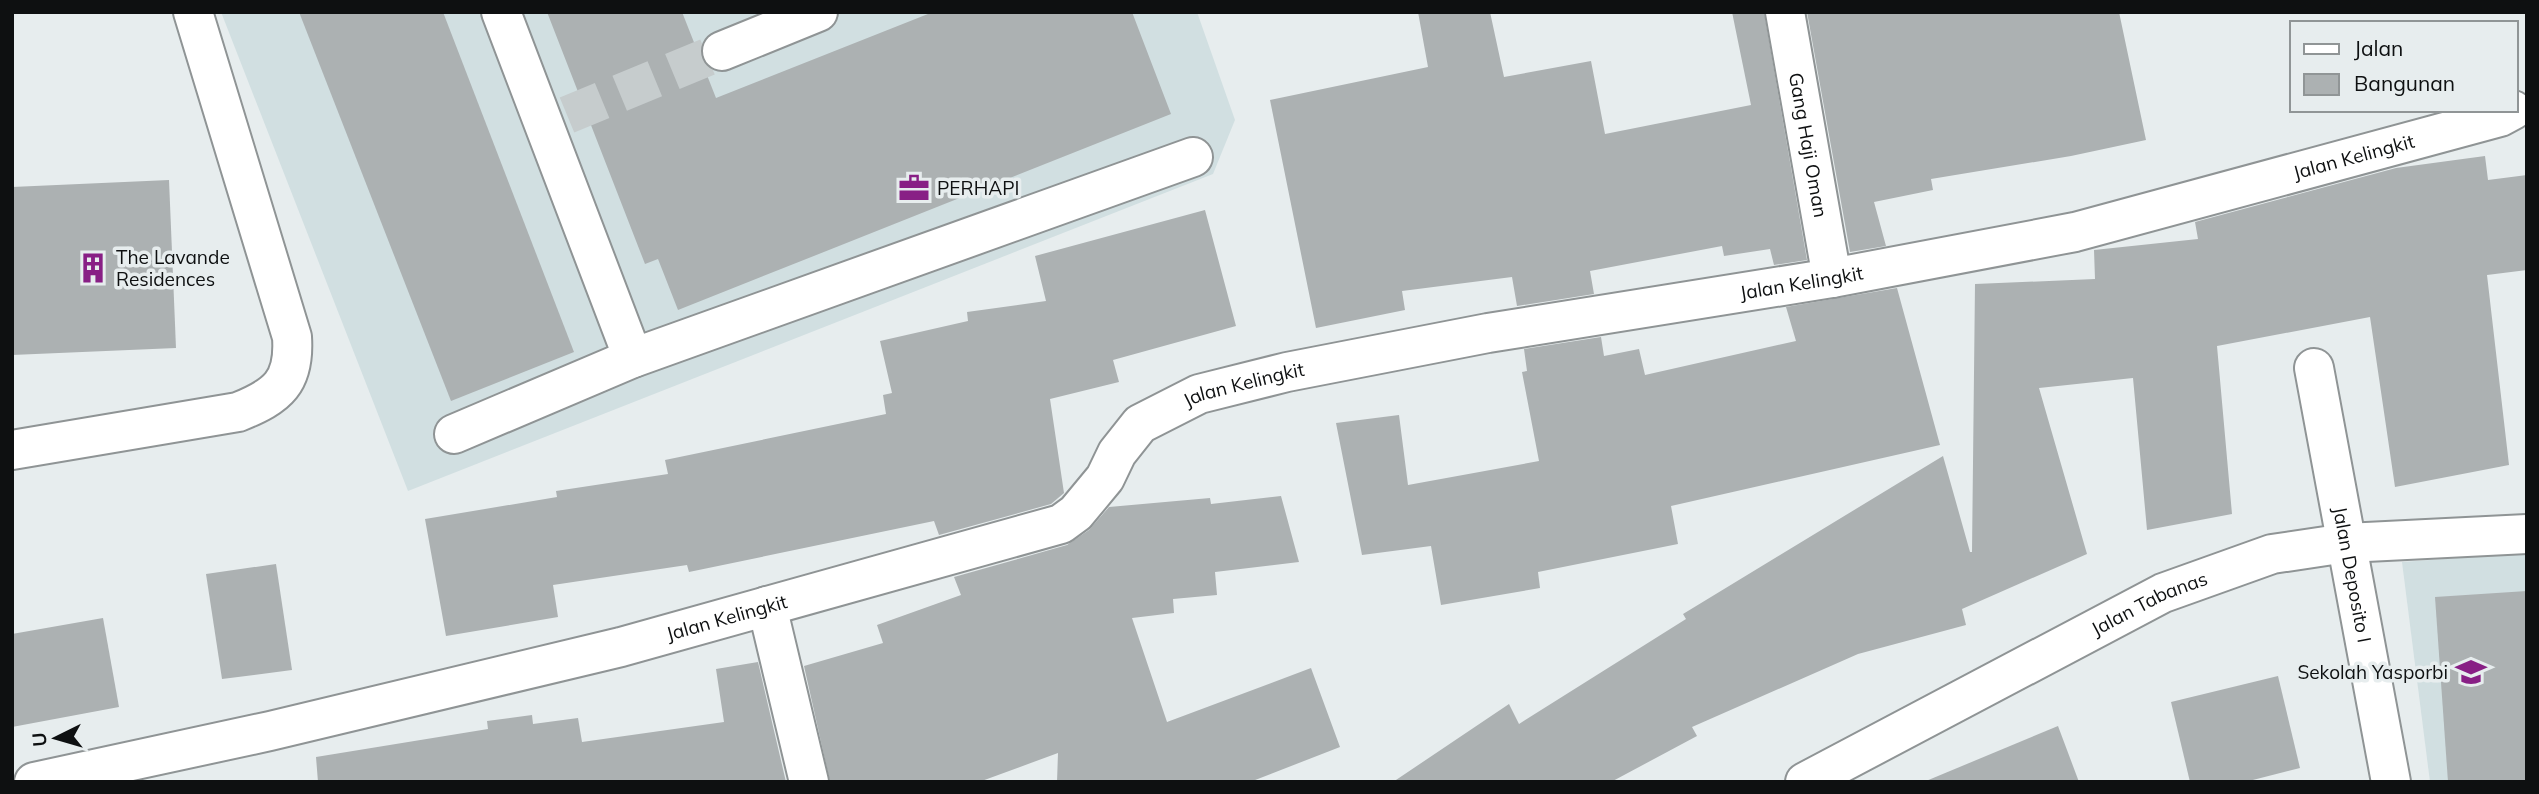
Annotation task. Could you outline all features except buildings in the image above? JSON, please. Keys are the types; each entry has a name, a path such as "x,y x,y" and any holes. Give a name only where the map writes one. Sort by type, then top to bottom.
{"street":[{"path":"12,450 238,412 266,400 285,381 293,360 292,337 193,12"},
{"path":"501,12 556,121 633,358"},
{"path":"722,51 818,12"},
{"name":"Gang Haji Oman","path":"1785,12 1832,278"},
{"name":"Jalan Kelingkit","path":"34,782 270,732 621,647 1061,524 1076,513 1105,478 1117,453 1140,424 1199,394 1287,372 1488,333 1832,278 2075,232 2500,117 2509,112"},
{"path":"454,434 633,358 1193,157"},
{"name":"Jalan Deposito I","path":"2314,368 2391,782"},
{"name":"Jalan Tabanas","path":"1805,782 2163,593 2272,554 2346,544 2527,534"},
{"path":"767,606 809,782"}],"shaded area":[{"path":"221,12 1197,12 1235,120 1213,174 408,491"},
{"name":"Sekolah Yasporbi","path":"2527,553 2527,782 2430,782 2402,562"}],"tunnel":[{"path":"567,115 722,51"}],"place":[{"name":"PERHAPI","path":"914,188"},
{"name":"The Lavande Residences","path":"93,268"},
{"name":"Sekolah Yasporbi","path":"2471,672"}]}
